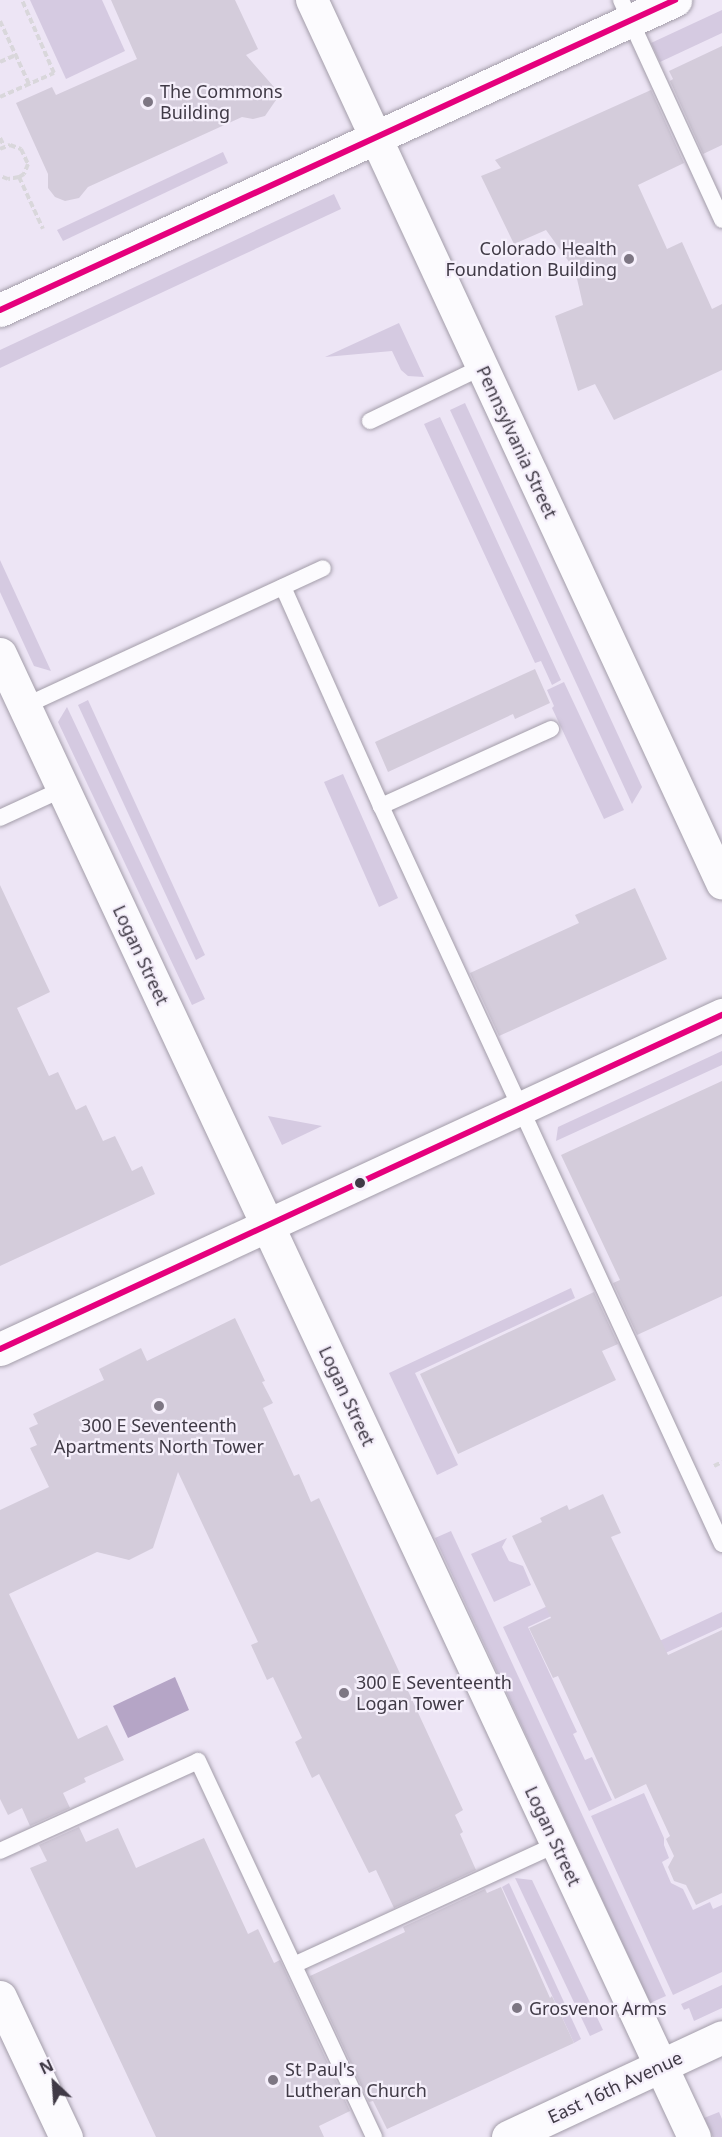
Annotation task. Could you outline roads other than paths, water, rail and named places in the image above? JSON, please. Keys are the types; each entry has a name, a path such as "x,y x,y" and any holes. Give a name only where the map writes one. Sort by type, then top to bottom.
{"main road":[{"path":"0,310 376,137 625,10 675,0"},
{"name":"Logan Street","path":"0,654 694,2137"},
{"path":"0,1349 722,1014"},
{"path":"0,1997 66,2137"},
{"name":"East 16th Avenue","path":"508,2137 722,2037"}],"street":[{"name":"Pennsylvania Street","path":"312,0 722,883"}],"lane":[{"path":"625,10 722,220"},
{"path":"370,421 482,367"},
{"path":"25,706 323,568"},
{"path":"283,586 381,806 722,1544"},
{"path":"381,806 551,729"},
{"path":"0,818 63,789"},
{"path":"0,1851 198,1761 374,2137"},
{"path":"294,1965 556,1844"}],"place":[{"name":"The Commons Building","path":"148,102"},
{"name":"Colorado Health Foundation Building","path":"629,259"},
{"name":"300 E Seventeenth Apartments North Tower","path":"159,1406"},
{"name":"300 E Seventeenth Logan Tower","path":"344,1693"},
{"name":"Grosvenor Arms","path":"517,2008"},
{"name":"St Paul's Lutheran Church","path":"273,2080"}]}
